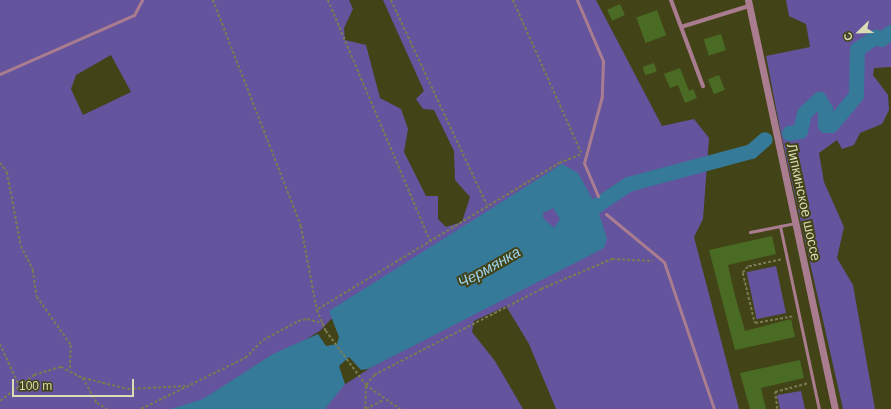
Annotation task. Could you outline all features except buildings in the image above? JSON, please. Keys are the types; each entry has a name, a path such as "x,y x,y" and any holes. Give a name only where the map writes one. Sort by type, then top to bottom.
{"street":[{"path":"671,0 703,86"},
{"path":"681,27 749,3"},
{"name":"Липкинское шоссе","path":"749,3 835,409"}],"lane":[{"path":"0,74 134,15 142,0"},
{"path":"577,0 603,61 602,96 584,163 598,196"},
{"path":"606,214 664,262 714,409"},
{"path":"750,232 795,223"},
{"path":"780,226 819,409"}],"path":[{"path":"213,0 301,226 317,310 322,323 347,362 366,385 383,400 400,409"},
{"path":"328,0 430,240"},
{"path":"391,0 487,206"},
{"path":"513,0 582,154 584,163"},
{"path":"317,310 487,206 582,154"},
{"path":"0,163 7,172 21,246 33,270 37,297 70,345 70,370"},
{"path":"383,400 366,409 366,385 374,375 541,289 612,259 664,262"},
{"path":"787,259 744,270 753,320 758,324 799,315"},
{"path":"141,409 245,358 264,340 298,321 307,319 322,323"},
{"path":"0,344 20,386"},
{"path":"0,401 44,370 70,370 83,378 128,390 187,386"},
{"path":"83,378 97,403 107,409"},
{"path":"777,409 774,396 778,390 813,382"}],"shaded area":[{"path":"0,0 349,0 353,9 344,28 345,40 366,45 380,98 401,109 408,129 404,152 426,196 438,196 438,219 446,227 462,222 470,197 455,180 454,151 434,110 423,109 416,99 424,91 383,0 596,0 662,126 694,119 709,138 703,219 694,237 739,409 556,409 529,344 506,306 474,321 472,332 495,361 523,409 321,409 338,389 390,355 547,272 574,175 331,319 321,330 198,409 0,409","holes":["111,55 131,92 83,115 71,89 76,75"]},
{"path":"786,0 891,0 891,67 874,68 873,75 888,95 889,110 882,124 860,133 854,145 842,149 837,140 819,153 824,182 844,227 837,258 853,285 875,409 843,409 781,134 766,56 810,47 806,24 789,16"},
{"path":"549,205 565,214 555,233 541,225 543,208"},
{"path":"776,266 786,313 757,319 747,272"},
{"path":"801,391 805,409 780,409 777,395"}],"water":[{"path":"562,164 578,173 597,207 607,239 604,248 368,369 361,370 349,357 339,366 345,384 325,409 171,409 203,399 273,354 318,334 326,346 337,344 339,337 329,311","holes":["553,208 560,219 554,228 543,218 543,213"]}],"waterway":[{"name":"Чермянка","path":"789,133 800,131 804,113 819,99 825,109 825,125 831,125 856,95 857,49 875,37 881,39 891,32"},
{"name":"Чермянка","path":"579,217 628,184 751,151 765,139"}]}
